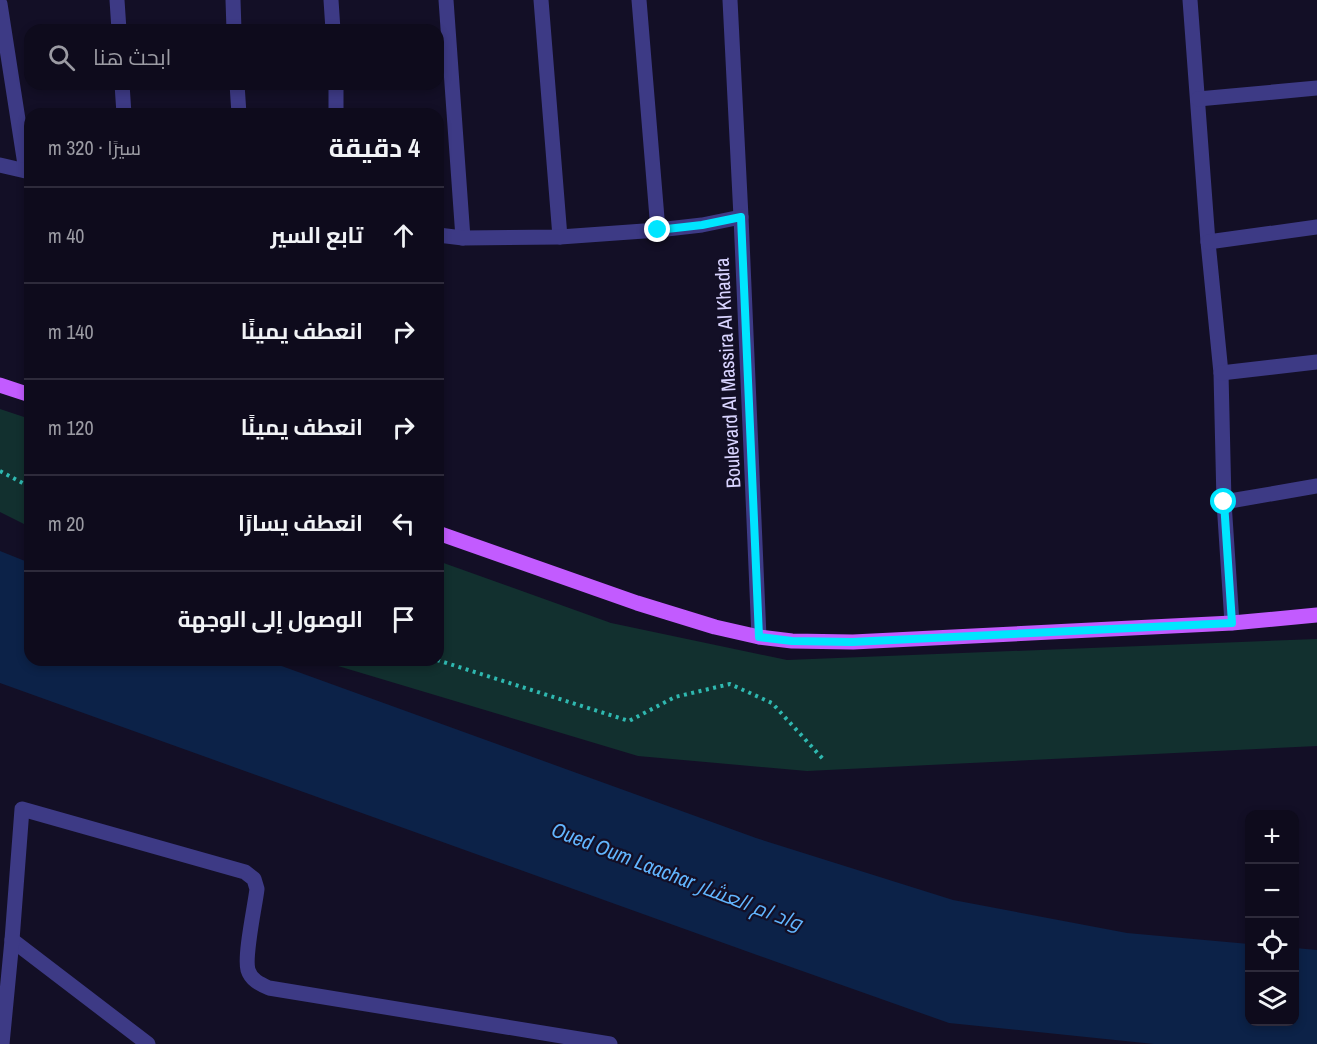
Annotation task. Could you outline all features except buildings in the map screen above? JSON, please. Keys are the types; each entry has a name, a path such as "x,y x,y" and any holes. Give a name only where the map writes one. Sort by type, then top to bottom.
{"main road":[{"path":"0,385 24,393"},
{"path":"444,535 637,603 715,627 759,637 792,641 852,642 1232,623 1317,615"}],"street":[{"path":"117,0 119,24"},
{"path":"233,0 234,24"},
{"path":"332,0 333,24"},
{"path":"446,0 463,238"},
{"path":"541,0 560,237"},
{"path":"639,0 658,230"},
{"name":"Boulevard Al Massira Al Khadra","path":"730,0 759,637"},
{"path":"1190,0 1208,242 1221,373 1224,502 1232,623"},
{"path":"0,4 24,147"},
{"path":"1198,99 1317,88"},
{"path":"123,90 124,108"},
{"path":"237,90 239,108"},
{"path":"336,90 336,108"},
{"path":"0,165 24,170"},
{"path":"444,236 463,238 560,237 658,230 702,225 741,217"},
{"path":"1208,242 1317,227"},
{"path":"1221,373 1317,362"},
{"path":"1224,502 1317,486"},
{"path":"2,1044 22,809 245,872 254,879 257,889 247,960 248,972 256,982 269,988 610,1044"},
{"path":"12,940 148,1044"}],"path":[{"path":"0,471 24,484"},
{"path":"444,662 629,721 675,697 730,684 772,703 823,759"}],"green space":[{"path":"0,409 24,417 24,524 0,512"},
{"path":"444,563 611,623 787,660 1317,639 1317,746 807,771 638,756 338,666 444,666"}],"water":[{"name":"Oued Oum Laachar واد ام العشار","path":"0,551 24,561 24,666 282,666 756,838 953,900 1127,933 1245,944 1245,1026 1299,1026 1299,948 1317,950 1317,1044 1154,1044 949,1023 0,683"}],"route":[{"path":"658,230 702,225 741,217 759,637 792,641 852,642 1232,623 1224,502"}]}
